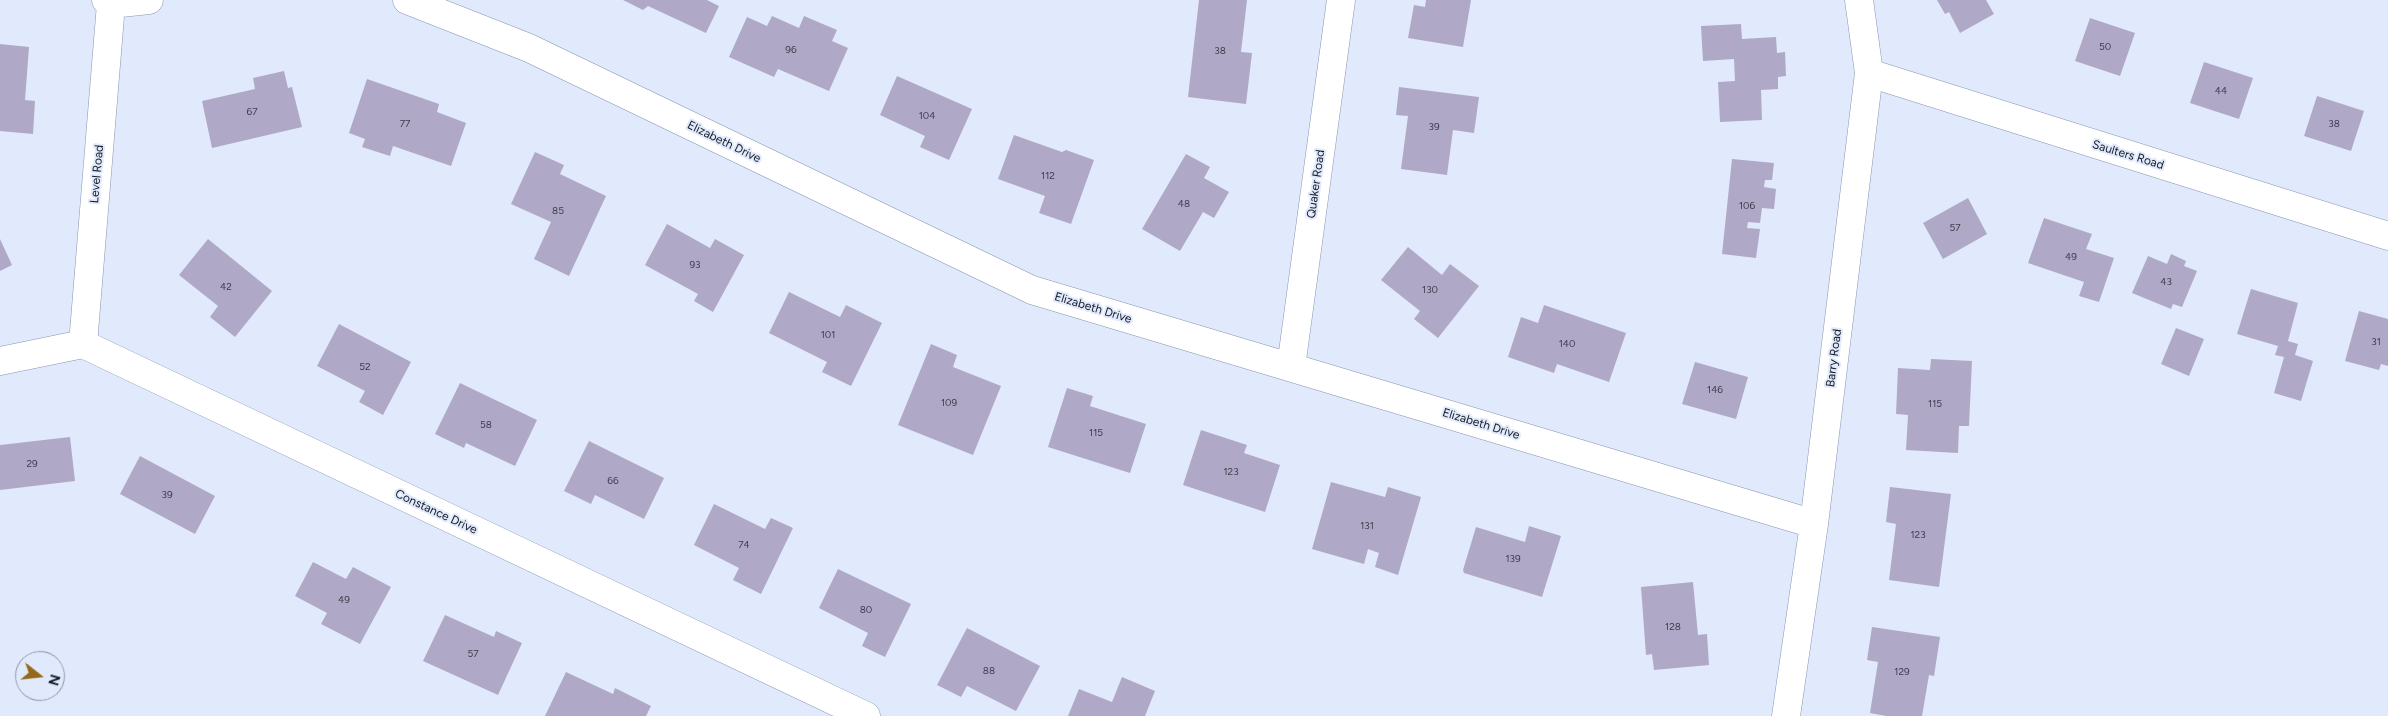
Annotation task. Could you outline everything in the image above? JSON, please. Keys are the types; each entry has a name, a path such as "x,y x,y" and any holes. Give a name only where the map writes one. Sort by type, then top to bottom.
{"street":[{"path":"109,2 149,0"},
{"name":"Elizabeth Drive","path":"407,0 529,48 1032,290 1814,524"},
{"name":"Quaker Road","path":"1291,367 1341,0"},
{"name":"Barry Road","path":"1786,716 1814,524 1869,73 1859,0"},
{"name":"Level Road","path":"83,344 109,2"},
{"name":"Saulters Road","path":"1869,73 2388,236"},
{"path":"0,361 83,344"},
{"name":"Constance Drive","path":"83,344 866,716"}],"building":[{"path":"623,0 707,0 719,6 706,33 648,6 643,10"},
{"path":"1199,0 1247,0 1241,52 1252,53 1246,104 1188,97"},
{"path":"1426,0 1471,0 1463,47 1408,38 1414,5 1425,7"},
{"path":"1937,0 1986,0 1994,14 1960,33 1949,12 1945,14"},
{"path":"772,16 799,28 804,16 837,30 832,41 848,48 829,91 778,69 774,77 729,57 747,17 767,26"},
{"path":"2090,18 2135,33 2120,76 2075,61"},
{"path":"1741,24 1742,39 1776,37 1777,53 1785,52 1786,76 1778,77 1778,89 1761,90 1762,120 1720,122 1718,82 1735,81 1734,59 1703,61 1701,26"},
{"path":"0,44 29,47 25,100 35,101 33,134 0,131"},
{"path":"2204,62 2253,78 2239,119 2190,103"},
{"path":"284,71 288,88 292,87 302,127 212,148 202,101 255,89 253,78"},
{"path":"897,76 972,109 949,160 920,147 925,136 880,115"},
{"path":"367,79 439,104 437,112 466,123 451,166 393,146 390,156 362,147 365,139 349,133"},
{"path":"1399,87 1479,97 1474,133 1453,130 1447,175 1401,169 1408,116 1396,115"},
{"path":"2317,96 2364,111 2351,151 2304,136"},
{"path":"1014,135 1062,152 1066,150 1094,160 1071,224 1039,213 1045,196 998,179"},
{"path":"535,152 564,165 560,174 606,196 569,276 534,259 551,222 511,204"},
{"path":"1186,154 1210,167 1204,178 1229,192 1214,218 1203,212 1180,251 1142,229"},
{"path":"1732,159 1774,163 1772,180 1765,180 1764,187 1776,189 1774,209 1762,208 1760,223 1748,222 1747,228 1760,229 1756,258 1722,254"},
{"path":"1968,198 1987,234 1943,259 1923,223"},
{"path":"2044,218 2092,234 2086,249 2114,258 2099,302 2079,296 2084,282 2028,263"},
{"path":"667,224 710,248 715,239 744,255 713,312 694,301 698,294 645,265"},
{"path":"0,239 12,265 0,271"},
{"path":"208,239 272,291 235,337 210,317 218,306 179,275"},
{"path":"1408,247 1442,275 1450,264 1479,286 1438,338 1414,319 1420,311 1381,280"},
{"path":"2171,254 2186,261 2184,266 2197,271 2182,307 2173,304 2171,309 2132,293 2148,256 2167,264"},
{"path":"2251,289 2298,303 2288,341 2298,344 2295,355 2313,361 2301,401 2274,393 2284,357 2275,355 2278,346 2237,334"},
{"path":"789,292 840,317 846,305 882,323 851,386 822,372 827,362 769,333"},
{"path":"1544,305 1626,333 1609,382 1557,364 1554,373 1508,357 1521,317 1538,323"},
{"path":"2359,311 2388,319 2388,366 2381,364 2379,370 2345,361"},
{"path":"339,324 411,362 383,415 359,402 365,391 317,366"},
{"path":"2176,328 2204,339 2189,376 2161,364"},
{"path":"931,344 957,355 953,367 1001,386 973,455 898,425"},
{"path":"1931,359 1972,361 1969,426 1959,426 1958,453 1906,450 1908,415 1896,414 1898,368 1930,370"},
{"path":"1695,362 1748,377 1736,419 1682,404"},
{"path":"460,383 537,420 515,466 466,443 464,448 435,434"},
{"path":"1067,388 1093,396 1090,406 1146,424 1130,473 1048,447"},
{"path":"1201,430 1247,445 1244,453 1280,465 1265,512 1183,485"},
{"path":"70,437 75,481 0,490 0,445"},
{"path":"589,441 664,478 644,519 595,495 591,504 564,491"},
{"path":"140,456 215,496 195,534 120,494"},
{"path":"1331,482 1385,497 1388,487 1421,497 1398,575 1375,567 1379,553 1368,549 1364,564 1312,549"},
{"path":"1890,487 1951,494 1939,587 1889,580 1896,524 1886,522"},
{"path":"714,504 765,529 771,518 793,528 761,594 733,580 739,568 694,545"},
{"path":"1529,526 1561,536 1542,597 1464,573 1463,570 1476,527 1525,542"},
{"path":"313,562 346,579 353,567 391,587 360,644 321,624 327,613 295,596"},
{"path":"838,569 911,604 885,657 862,646 868,633 819,608"},
{"path":"1693,582 1698,635 1707,634 1709,665 1654,670 1652,654 1646,655 1641,587"},
{"path":"445,615 494,637 496,631 522,643 498,695 423,661"},
{"path":"1872,627 1940,637 1934,676 1929,675 1922,716 1886,716 1870,713 1878,662 1867,660"},
{"path":"967,628 1040,666 1016,711 967,686 961,697 937,685"},
{"path":"566,672 613,694 615,688 651,706 646,716 545,716"},
{"path":"1122,677 1155,691 1145,716 1068,716 1079,689 1112,702"}]}
